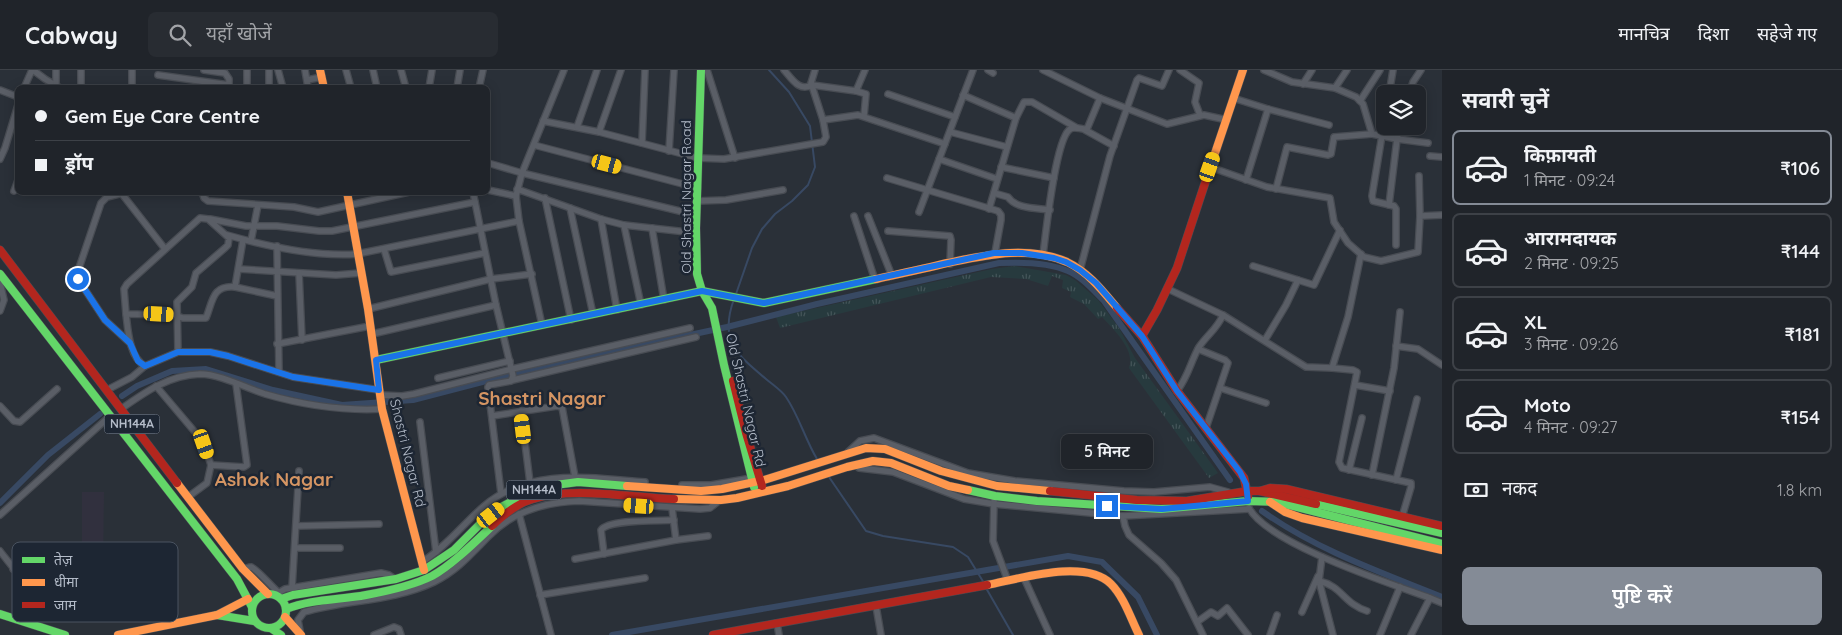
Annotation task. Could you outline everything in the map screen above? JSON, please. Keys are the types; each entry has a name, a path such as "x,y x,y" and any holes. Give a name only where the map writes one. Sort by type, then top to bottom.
{"main road":[{"name":"Old Shastri Nagar Road","path":"701,70 696,216 697,274 702,291 716,319"},
{"path":"1142,336 1168,289 1177,268 1243,70"},
{"name":"Shastri Nagar Rd","path":"348,195 368,309 381,400 423,566"},
{"name":"NH144A","path":"0,250 243,569 275,595 286,613"},
{"path":"376,360 702,291 758,303 770,302 994,253 1042,255 1066,262 1080,270 1096,283 1142,336 1177,391 1240,472 1248,490 1248,501"},
{"name":"NH144A","path":"0,274 237,579 250,603 254,621"},
{"name":"Old Shastri Nagar Rd","path":"716,319 726,364 746,433 755,481 760,492"},
{"name":"NH144A","path":"250,603 261,596 293,595 396,579 454,550 480,524 502,506 540,487 578,482 701,491 735,488 866,448 885,449 941,471 998,482 1137,500 1187,501 1248,490 1260,491 1390,518 1442,533"},
{"name":"NH144A","path":"272,629 280,625 286,613 302,603 365,595 412,584 434,575 466,550 501,517 532,499 578,493 644,498 721,500 737,498 816,477 847,466 873,461 882,461 949,486 994,500 1162,509 1248,501 1269,501 1442,544"},
{"path":"1269,501 1285,512 1302,518 1442,550"},
{"path":"1390,518 1402,517 1442,526"},
{"path":"713,635 876,606 1006,580 1056,572 1081,572 1104,579 1111,584 1139,635"},
{"path":"118,635 217,614 250,603"},
{"path":"286,613 301,635"},
{"path":"0,614 12,618"},
{"path":"217,614 254,621 259,626 272,629 281,635"},
{"path":"24,622 65,635"}],"street":[{"path":"26,85 33,70 54,85"},
{"path":"55,85 56,70"},
{"path":"80,70 81,85"},
{"path":"132,70 132,85"},
{"path":"204,70 225,73 229,79 229,85"},
{"path":"247,70 247,85"},
{"path":"269,70 269,85"},
{"path":"278,70 282,85"},
{"path":"305,70 308,85"},
{"path":"346,70 350,85"},
{"path":"373,70 376,85"},
{"path":"401,70 405,85"},
{"path":"430,85 432,70"},
{"path":"458,85 460,70"},
{"path":"480,85 483,70"},
{"path":"542,325 519,221 516,196 522,173 564,70"},
{"path":"577,127 597,70"},
{"path":"599,132 621,70"},
{"path":"642,143 645,70"},
{"path":"670,151 674,70"},
{"path":"707,70 735,158"},
{"path":"784,70 799,86 856,91 866,94 864,116"},
{"path":"543,121 599,132 698,158 735,158 805,146 821,143 826,137 811,80 815,70"},
{"path":"856,91 865,70"},
{"path":"919,212 973,70"},
{"path":"1043,70 1100,98 1167,124 1200,115 1227,120"},
{"path":"1080,270 1114,146 1138,78 1162,86 1169,70"},
{"path":"1180,70 1199,83 1195,102 1200,115"},
{"path":"1264,70 1275,72 1303,84 1335,88 1350,94 1363,104 1372,134"},
{"path":"1303,84 1312,70"},
{"path":"1335,88 1347,70"},
{"path":"1360,101 1380,70"},
{"path":"1390,85 1393,70"},
{"path":"1412,85 1421,70"},
{"path":"307,80 321,74"},
{"path":"158,75 223,85"},
{"path":"0,90 15,96"},
{"path":"888,94 955,117"},
{"path":"963,96 1016,118"},
{"path":"1085,130 1090,124 1100,98"},
{"path":"1234,98 1329,125"},
{"path":"989,208 1016,118 1024,102 1028,101 1076,128 1085,130 1114,146"},
{"path":"1246,180 1268,109"},
{"path":"0,159 15,115"},
{"path":"823,120 853,115 864,116 945,144"},
{"path":"1042,255 1054,178 1063,140 1069,130 1076,128"},
{"path":"950,132 1007,147"},
{"path":"1276,189 1287,147 1328,155 1331,154 1334,137 1372,134 1428,143"},
{"path":"1389,205 1398,135"},
{"path":"1382,136 1372,199 1376,202 1395,207 1396,246"},
{"path":"534,145 698,188"},
{"path":"1430,156 1442,157"},
{"path":"939,160 998,179"},
{"path":"490,164 696,216"},
{"path":"1001,167 1054,178"},
{"path":"1210,167 1276,189 1330,198 1333,219 1348,243 1368,259 1381,261 1418,252 1420,248 1419,176"},
{"path":"887,178 998,212 1001,215 994,253"},
{"path":"517,189 601,219 624,225 696,234"},
{"path":"490,190 516,196"},
{"path":"697,200 726,200 783,190"},
{"path":"994,193 1008,197 1015,204 1050,210"},
{"path":"116,195 107,197 102,202 78,279 105,320 130,343"},
{"path":"125,195 165,249"},
{"path":"203,195 208,200 318,212 394,195"},
{"path":"474,195 502,333 513,374"},
{"path":"544,198 571,320"},
{"path":"145,366 138,361 130,343 124,292 125,286 197,219 208,219 233,225 254,227 277,226 319,231 475,202"},
{"path":"252,242 258,205"},
{"path":"570,208 593,314"},
{"path":"1420,216 1442,215"},
{"path":"854,216 875,280"},
{"path":"868,216 892,276"},
{"path":"208,219 227,235 243,240 332,255 357,254 519,221"},
{"path":"601,219 617,310"},
{"path":"624,225 641,305"},
{"path":"652,228 664,300"},
{"path":"1253,266 1312,285 1316,284 1340,230"},
{"path":"888,231 950,236 952,240 950,264"},
{"path":"178,352 178,301 192,286 197,272 228,245 229,238 227,235"},
{"path":"235,287 243,240"},
{"path":"277,246 277,344 279,372"},
{"path":"384,249 391,272 485,253"},
{"path":"1332,368 1348,317 1360,254"},
{"path":"239,269 336,275 361,274"},
{"path":"299,273 302,340"},
{"path":"368,309 491,279 532,274"},
{"path":"1265,340 1286,305 1298,280"},
{"path":"0,283 4,295 0,311"},
{"path":"126,314 204,319 218,290 227,286 277,296"},
{"path":"1168,289 1223,315 1306,367 1356,370 1339,462 1342,468 1411,483 1402,517"},
{"path":"277,344 371,330 496,305"},
{"path":"1372,475 1390,391 1400,312"},
{"path":"1177,391 1188,375 1198,349 1217,327 1223,315"},
{"path":"501,493 488,386 513,374 690,328"},
{"path":"121,409 156,386 175,378 199,374 212,375 280,398 313,405 353,410 381,400 696,337"},
{"path":"1396,346 1418,349 1442,365"},
{"path":"1198,349 1227,361 1206,428"},
{"path":"107,390 132,377 145,366 178,352 219,354 298,378 381,400"},
{"path":"438,378 510,361"},
{"path":"211,465 244,467 246,465 236,384"},
{"path":"1354,385 1390,391"},
{"path":"156,386 200,438 211,465 207,483 188,497"},
{"path":"1220,388 1266,403"},
{"path":"0,406 14,421 20,422 57,389"},
{"path":"1396,480 1417,399"},
{"path":"492,416 557,406 562,407 575,476"},
{"path":"521,411 530,483"},
{"path":"0,514 110,416"},
{"path":"1349,470 1362,418"},
{"path":"420,422 436,552"},
{"path":"292,588 300,471"},
{"path":"423,566 466,522 501,493 530,483 551,478 575,476 701,485 755,481"},
{"path":"1006,580 992,533 994,500 998,482 1154,492 1210,487 1231,493"},
{"path":"301,635 298,620 304,612 396,596 434,582 466,560 491,534 519,514 543,505 562,502 597,502 672,508 710,508 721,500"},
{"path":"994,500 1124,516 1249,509"},
{"path":"1248,501 1249,509 1276,532 1322,557 1442,602"},
{"path":"672,508 676,540"},
{"path":"519,514 551,635"},
{"path":"1124,516 1124,526 1129,536 1161,563 1176,580 1203,635"},
{"path":"604,554 601,530 604,526 628,522 674,520"},
{"path":"296,526 378,524"},
{"path":"575,559 676,540 708,536"},
{"path":"295,548 340,548"},
{"path":"0,552 12,568"},
{"path":"1322,557 1319,581 1333,635"},
{"path":"1302,612 1320,572"},
{"path":"275,595 292,588 381,573 396,579"},
{"path":"540,595 645,578"},
{"path":"1024,578 1050,635"},
{"path":"1319,581 1333,586 1354,606 1367,611"},
{"path":"1380,635 1400,587"},
{"path":"1411,635 1430,598"},
{"path":"876,606 881,635"},
{"path":"1197,622 1211,612 1218,616 1227,608 1248,635"},
{"path":"1270,635 1277,615"},
{"path":"777,624 779,635"},
{"path":"374,635 394,627 399,630 401,635"}],"shaded area":[{"path":"82,492 104,492 103,542 82,542"}],"green space":[{"path":"1015,266 1066,275 1075,280 1098,300 1119,328 1135,358 1218,473 1209,478 1129,368 1129,354 1117,334 1102,317 1098,319 1084,304 1070,297 1071,292 1062,288 1063,280 1052,276 1048,286 1026,279 991,277 780,328 776,317 992,269"}],"waterway":[{"path":"736,294 752,248 762,229 775,214 808,185 815,167 810,126 789,92 769,70"},
{"path":"122,396 137,386 172,371 206,369 273,390 342,405 413,400 545,366 727,327 817,304 999,263 1034,263 1060,268 1073,274 1087,284 1104,301 1230,480"},
{"path":"734,299 728,325 733,345 746,362 786,397 817,459"},
{"path":"0,503 48,455 100,414"},
{"path":"829,477 866,531 883,536 953,547 968,557 984,583"},
{"path":"1262,511 1327,549 1442,597"},
{"path":"612,635 1068,556 1102,562 1138,597 1157,635"},
{"path":"986,588 1013,635"}],"traffic: fast":[{"path":"701,70 696,228 697,274 702,291 712,308 754,487"},
{"path":"0,274 237,579 252,607"},
{"path":"376,360 702,291 764,303 876,279"},
{"path":"281,599 293,595 396,579 424,570 454,550 480,524 503,506 540,487 578,482 627,486"},
{"path":"968,490 995,496 1037,501 1161,509 1248,501 1277,502 1442,544"},
{"path":"1316,504 1442,533"},
{"path":"286,609 316,601 383,592 424,580 447,566 492,526"},
{"path":"269,594 276,595 281,599 285,604 286,611 285,618 281,623 276,627 269,628 262,627 257,623 253,618 252,611 253,604 257,599 262,595 269,594"},
{"path":"0,614 12,618"},
{"path":"217,615 254,621"},
{"path":"25,622 65,635"},
{"path":"272,629 281,635"}],"traffic: slow":[{"path":"320,70 323,85"},
{"path":"1208,174 1243,70"},
{"path":"348,195 368,309 382,409 424,570"},
{"path":"876,279 977,257 1007,253 1037,254 1052,257 1075,266 1094,282 1117,308"},
{"path":"627,486 701,491 722,489 764,480 866,448 885,449 941,471 997,486 1050,491"},
{"path":"674,499 721,500 737,498 788,486 847,467 873,461 891,463 949,486 968,490"},
{"path":"177,483 243,569 268,594"},
{"path":"1270,502 1285,512 1302,518 1442,550"},
{"path":"987,585 1051,572 1085,572 1100,576 1111,584 1120,595 1139,635"},
{"path":"118,635 217,615 248,599"},
{"path":"285,617 301,635"}],"traffic: jam":[{"path":"1142,336 1177,268 1208,174"},
{"path":"0,250 177,483"},
{"path":"1117,308 1142,336 1177,391 1244,478 1248,496"},
{"path":"733,381 762,486"},
{"path":"1260,491 1270,488 1286,489 1442,526"},
{"path":"1050,491 1137,500 1187,501 1248,491 1260,491 1316,504"},
{"path":"492,526 505,514 522,503 548,495 584,493 674,499"},
{"path":"713,635 987,585"}],"district":[{"name":"Shastri Nagar","path":"542,398"},
{"name":"Ashok Nagar","path":"274,479"}],"route":[{"path":"78,279 105,320 130,343 138,361 145,366 178,352 210,352 288,376 343,386 379,390 376,360 702,291 764,303 974,259 994,253 1042,255 1066,262 1096,283 1142,336 1177,391 1240,472 1248,490 1248,501 1162,509 1107,506"}]}
